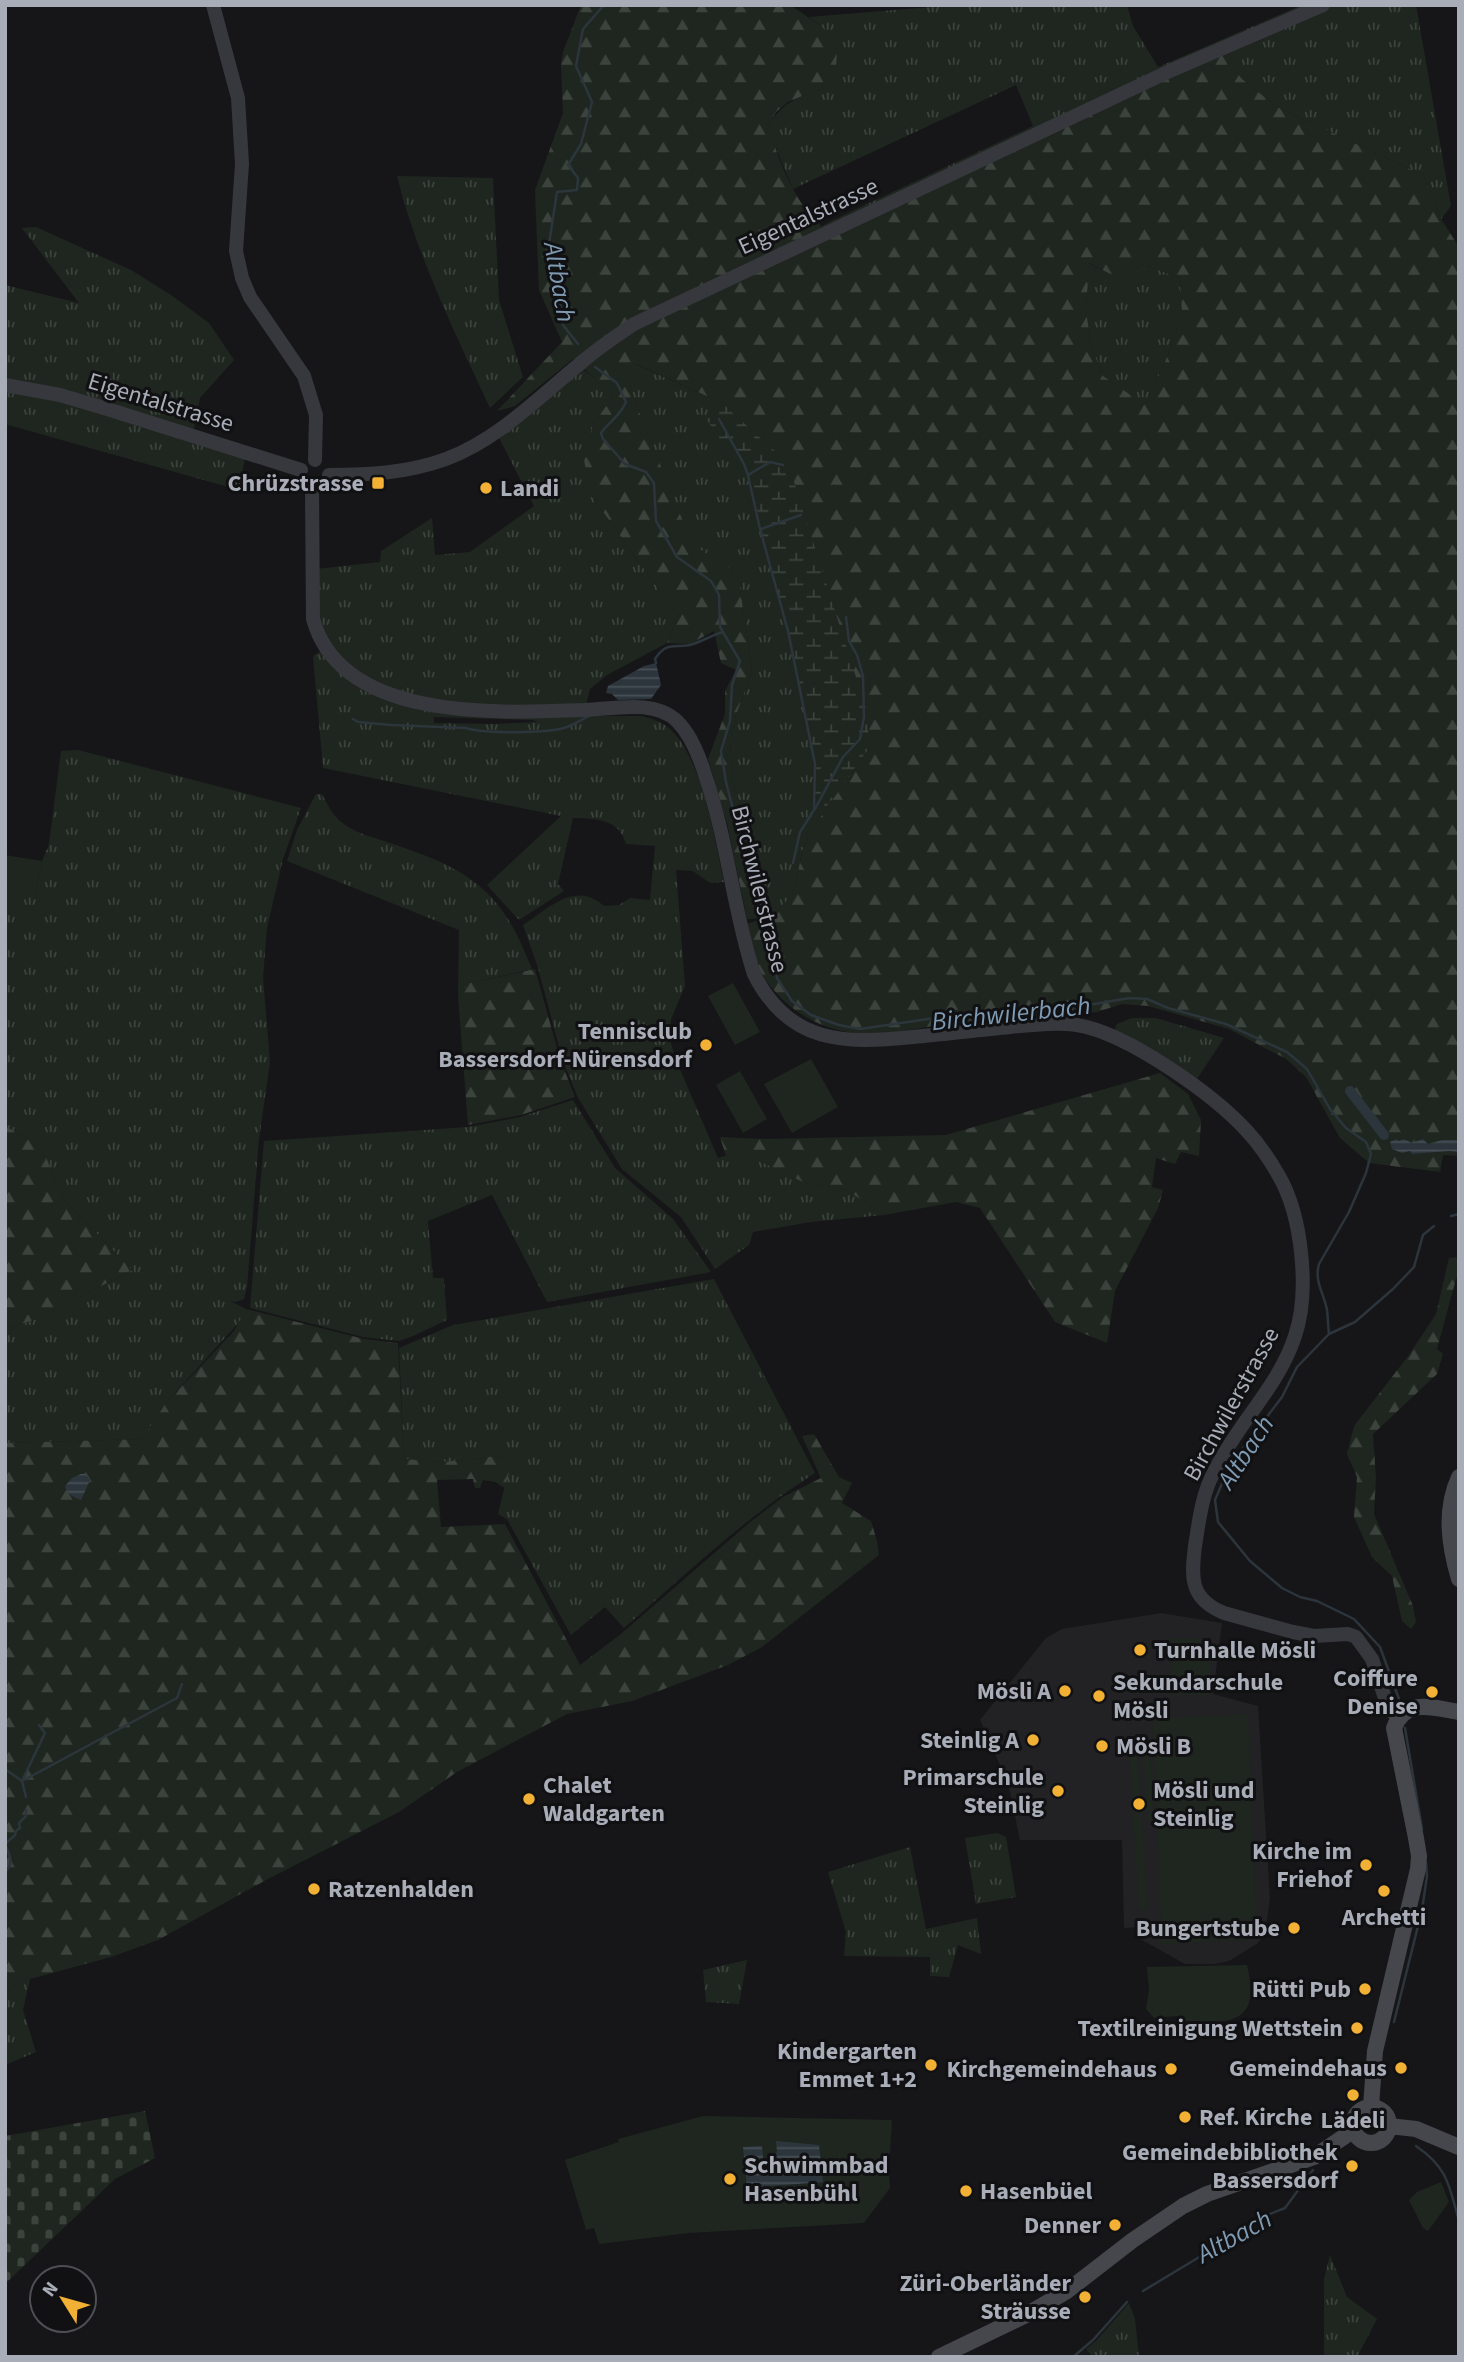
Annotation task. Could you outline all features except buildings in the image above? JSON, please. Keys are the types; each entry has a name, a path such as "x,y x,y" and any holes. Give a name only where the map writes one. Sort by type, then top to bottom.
{"main road":[{"path":"1459,1476 1450,1502 1449,1515 1449,1529 1459,1579"},
{"path":"1371,2107 1376,2051 1419,1856 1394,1728 1404,1712 1421,1706 1459,1712"},
{"path":"939,2357 1026,2315 1067,2291 1133,2240 1183,2206 1206,2194 1314,2157 1354,2130 1357,2115 1365,2108 1376,2108 1385,2114 1389,2126 1385,2136 1375,2142 1360,2139 1354,2130"},
{"path":"1389,2126 1416,2129 1459,2147"}],"street":[{"path":"213,5 238,98 242,164 236,251 242,278 250,297 304,376 316,415 315,460"},
{"name":"Eigentalstrasse","path":"329,475 396,472 447,459 496,431 584,360 634,324 1172,69 1323,5"},
{"name":"Eigentalstrasse","path":"5,385 60,395 301,470"},
{"path":"315,460 326,467 329,475 321,486 312,488 303,482 301,470 307,463 315,460"},
{"name":"Birchwilerstrasse","path":"312,488 313,620 327,649 342,667 358,680 408,699 489,712 642,707 656,709 670,715 682,727 692,742 716,805 754,974 762,990 774,1004 799,1026 832,1038 870,1042 1046,1024 1077,1025 1124,1042 1162,1065 1219,1106 1248,1132 1273,1165 1284,1185 1297,1231 1302,1283 1300,1319 1281,1368 1229,1446 1209,1483 1197,1533 1193,1563 1194,1586 1203,1600 1224,1613 1314,1636 1348,1634 1356,1637 1372,1659 1388,1707 1398,1718"}],"shaded area":[{"path":"656,663 661,685 651,699 618,700 612,694 606,693 608,686 644,666"},
{"path":"1397,1139 1412,1143 1423,1139 1428,1144 1442,1140 1459,1140 1459,1152 1402,1153 1392,1149 1390,1142"},
{"path":"85,1474 90,1480 81,1500 71,1495 65,1486 72,1478"},
{"name":"Mösli und Steinlig","path":"1161,1613 1222,1623 1213,1694 1258,1706 1270,1899 1265,1933 1258,1943 1229,1961 1215,1964 1185,1964 1142,1940 1140,1927 1124,1928 1122,1840 1020,1840 1008,1783 980,1720 1046,1638 1062,1629"},
{"path":"776,2141 819,2145 823,2182 747,2188 743,2147 762,2146 764,2166 778,2164 772,2161 771,2157 777,2152"}],"green space":[{"path":"581,5 790,5 821,26 833,38 837,52 836,67 829,81 821,88 788,102 776,112 769,125 778,157 793,188 806,210 826,232 1218,49 1242,79 1277,107 1423,175 1441,219 1459,247 1459,1156 1443,1155 1440,1172 1369,1163 1340,1138 1306,1077 1286,1059 1229,1029 1148,1006 1122,1004 1097,1012 948,1024 869,1034 833,1029 816,1022 801,1014 774,991 751,952 747,924 765,918 747,919 727,823 708,759 725,714 725,691 736,670 721,663 714,631 690,644 667,643 678,616 591,495 584,460 593,424 613,397 573,359 515,406 497,411 562,342 539,290 535,190 563,113 563,52","holes":["1089,263 1120,279 1142,264 1180,278 1182,315 1164,365 1145,405 1103,376 1091,347 1086,309","636,364 722,403 788,463 867,751 810,832 802,851 791,897 770,917 732,776 730,741 752,670 738,574 692,544 630,389"]},
{"path":"956,5 1127,5 1133,26 1158,67 1302,5 1416,5 1451,206 1441,219 1423,175 1277,107 1242,79 1217,49 826,232 822,226 833,220 1033,126 1016,85 793,189 772,139 769,125 785,106 821,88 821,26 809,17"},
{"path":"397,176 493,178 499,300 523,377 490,408 426,265"},
{"path":"36,227 131,270 209,323 234,360 200,398 192,439 245,458 239,490 5,424 5,285 79,303 22,228"},
{"path":"1088,263 1120,279 1142,264 1180,278 1182,315 1164,365 1145,406 1103,376 1091,347 1086,309"},
{"path":"635,364 722,403 788,463 867,751 810,832 802,851 791,897 770,917 732,776 730,741 752,670 738,574 692,545 630,389"},
{"path":"582,369 605,385 613,397 593,424 591,495 678,616 667,643 607,675 590,689 586,705 518,708 450,703 378,686 345,664 319,627 316,569 380,562 381,551 432,518 435,555 470,552 534,506 498,436"},
{"path":"722,403 788,463 869,718 867,751 827,806 814,810 815,764 788,631 748,474 744,464 724,447 706,418"},
{"path":"321,651 345,678 360,689 381,698 488,716 642,716 671,730 682,743 699,780 724,882 710,883 693,871 676,870 685,986 671,1019 670,1040 718,1158 741,1151 805,1183 845,1189 884,1215 811,1222 753,1232 749,1245 715,1269 681,1217 622,1169 577,1096 562,1058 538,968 523,925 562,899 572,896 593,899 604,906 619,905 630,898 650,900 655,846 626,844 623,835 612,825 598,820 573,818 558,884 564,891 519,920 487,885 561,816 323,768 313,656","holes":["434,717 538,722 434,723"]},
{"path":"78,750 301,808 283,859 267,928 263,978 270,1062 259,1139 247,1287 244,1299 230,1301 246,1309 242,1319 166,1403 142,1439 5,1443 5,1329 40,1318 132,1270 63,1199 46,1157 33,1142 5,1126 5,887 36,892 42,861 49,844 61,751"},
{"path":"316,794 322,794 335,815 350,828 437,861 474,882 507,918 532,969 470,983 458,996 459,930 287,861 297,830"},
{"path":"5,855 42,861 36,893 5,887"},
{"path":"535,969 560,1059 575,1097 521,1115 468,1125 458,996 470,983"},
{"path":"733,983 760,1032 735,1045 708,996"},
{"path":"1132,1018 1156,1018 1224,1038 1195,1082 1114,1031 1117,1024"},
{"path":"811,1059 838,1107 792,1133 764,1084"},
{"path":"740,1071 767,1119 743,1133 716,1085"},
{"path":"1160,1073 1188,1094 1201,1120 1199,1156 1181,1152 1175,1164 1156,1158 1152,1187 1163,1190 1158,1208 1115,1291 1107,1343 1055,1322 980,1208 956,1202 884,1215 845,1189 805,1183 741,1152 726,1156 720,1137 765,1139 946,1135"},
{"path":"573,1100 615,1168 673,1219 711,1272 547,1302 492,1195 428,1221 433,1278 444,1278 447,1320 413,1336 399,1341 363,1337 250,1308 264,1141 468,1127 520,1117"},
{"path":"5,1126 33,1142 46,1157 63,1199 132,1270 40,1318 5,1329"},
{"path":"1459,1257 1459,1277 1456,1279 1437,1349 1443,1354 1437,1374 1373,1434 1376,1478 1374,1514 1413,1606 1416,1622 1411,1629 1402,1621 1392,1576 1372,1557 1354,1517 1357,1477 1347,1454 1354,1426 1409,1355 1436,1314 1449,1258"},
{"path":"714,1279 815,1473 741,1527 624,1628 605,1607 571,1635 507,1519 498,1514 511,1461 497,1456 442,1462 404,1459 399,1348 453,1325"},
{"path":"246,1309 364,1339 398,1343 404,1459 442,1462 497,1456 512,1461 505,1488 495,1482 483,1480 480,1488 475,1488 473,1479 437,1480 441,1527 505,1524 580,1665 621,1634 749,1523 783,1497 821,1478 802,1436 814,1434 839,1477 852,1483 842,1503 871,1521 879,1555 762,1647 728,1665 632,1701 567,1714 457,1772 399,1812 266,1880 158,1940 111,1957 30,1979 18,1979 5,1994 5,1443 142,1439 166,1403 234,1331"},
{"path":"1172,1638 1211,1639 1210,1695 1170,1695"},
{"path":"1248,1714 1257,1939 1162,1944 1153,1719"},
{"path":"1128,1735 1136,1735 1148,1909 1139,1910"},
{"path":"1150,1748 1154,1820 1148,1820 1142,1749"},
{"path":"997,1833 1006,1837 1016,1897 976,1904 965,1838"},
{"path":"910,1847 926,1929 977,1918 981,1954 958,1945 949,1977 930,1976 930,1957 844,1956 846,1932 828,1872"},
{"path":"747,1960 739,2004 706,2002 703,1970"},
{"path":"1247,1965 1250,2000 1247,2008 1233,2019 1196,2022 1177,2016 1154,2018 1146,2009 1149,1990 1147,1967"},
{"path":"18,1979 30,1979 23,2010 36,2052 5,2065 5,1994"},
{"path":"145,2111 155,2158 115,2179 5,2284 5,2136"},
{"name":"Schwimmbad Hasenbühl","path":"703,2116 892,2120 890,2188 864,2223 689,2233 599,2244 594,2228 586,2230 565,2160 619,2142 618,2139"},
{"path":"1441,2182 1449,2202 1428,2231 1423,2228 1409,2200 1417,2192"},
{"path":"1330,2255 1347,2297 1377,2319 1357,2357 1324,2357 1324,2279"},
{"path":"1129,2303 1135,2319 1139,2357 1093,2357 1086,2349"}],"waterway":[{"name":"Altbach","path":"578,344 563,325 560,267 549,244 557,192 577,190 578,178 568,165 581,144 592,102 576,66 583,29 604,5"},
{"name":"Birchwilerbach","path":"595,367 617,383 626,402 601,433 603,439 625,464 646,472 654,483 656,521 677,557 711,581 719,595 720,627 740,661 732,685 730,721 721,751 726,782 777,978 792,1001 811,1015 860,1029 935,1018 1059,1010 1130,998 1147,999 1168,1008 1226,1024 1287,1052 1307,1069 1330,1109 1346,1128 1366,1142 1371,1154 1349,1212 1319,1264 1318,1276 1327,1310 1329,1334"},
{"path":"719,419 748,475 788,631 815,764 814,810 800,832 793,863"},
{"path":"748,475 770,462 783,465"},
{"path":"761,529 801,515"},
{"path":"815,809 843,757 860,739 864,717 863,676 857,655 849,641 846,617"},
{"path":"656,663 655,659 659,653 667,647 690,645 723,632"},
{"path":"353,719 358,722 391,725 515,732 564,728 589,716"},
{"path":"1350,1091 1384,1135"},
{"name":"Altbach","path":"1451,1216 1459,1214"},
{"name":"Altbach","path":"1399,1699 1380,1647 1354,1619 1282,1588 1250,1561 1218,1522 1215,1500 1230,1465 1282,1397 1297,1367 1329,1334 1355,1322 1393,1289 1414,1267 1423,1235 1434,1226"},
{"path":"22,1781 177,1698 182,1684"},
{"path":"22,1781 45,1733 39,1725"},
{"name":"Altbach","path":"1405,1728 1422,1829"},
{"path":"5,1769 22,1781 26,1797"},
{"path":"5,1872 10,1866 5,1844 20,1828 19,1823 26,1816 26,1810"},
{"name":"Altbach","path":"1394,2022 1422,1910 1426,1863"},
{"path":"1416,2146 1435,2162 1446,2178 1459,2221"},
{"name":"Altbach","path":"1143,2291 1255,2220 1285,2208 1313,2170"},
{"name":"Altbach","path":"1073,2357 1093,2340 1127,2302"}],"place":[{"name":"Chrüzstrasse","path":"378,483"},
{"name":"Landi","path":"486,488"},
{"name":"Tennisclub Bassersdorf-Nürensdorf","path":"706,1045"},
{"name":"Turnhalle Mösli","path":"1140,1650"},
{"name":"Mösli A","path":"1065,1691"},
{"name":"Coiffure Denise","path":"1432,1692"},
{"name":"Sekundarschule Mösli","path":"1099,1696"},
{"name":"Steinlig A","path":"1033,1740"},
{"name":"Mösli B","path":"1102,1746"},
{"name":"Primarschule Steinlig","path":"1058,1791"},
{"name":"Chalet Waldgarten","path":"529,1799"},
{"name":"Mösli und Steinlig","path":"1139,1804"},
{"name":"Kirche im Friehof","path":"1366,1865"},
{"name":"Ratzenhalden","path":"314,1889"},
{"name":"Archetti","path":"1384,1891"},
{"name":"Bungertstube","path":"1294,1928"},
{"name":"Rütti Pub","path":"1365,1989"},
{"name":"Textilreinigung Wettstein","path":"1357,2028"},
{"name":"Kindergarten Emmet 1+2","path":"931,2065"},
{"name":"Gemeindehaus","path":"1401,2068"},
{"name":"Kirchgemeindehaus","path":"1171,2069"},
{"name":"Lädeli","path":"1353,2095"},
{"name":"Ref. Kirche","path":"1185,2117"},
{"name":"Gemeindebibliothek Bassersdorf","path":"1352,2166"},
{"name":"Schwimmbad Hasenbühl","path":"730,2179"},
{"name":"Hasenbüel","path":"966,2191"},
{"name":"Denner","path":"1115,2225"},
{"name":"Züri-Oberländer Sträusse","path":"1085,2297"}]}
